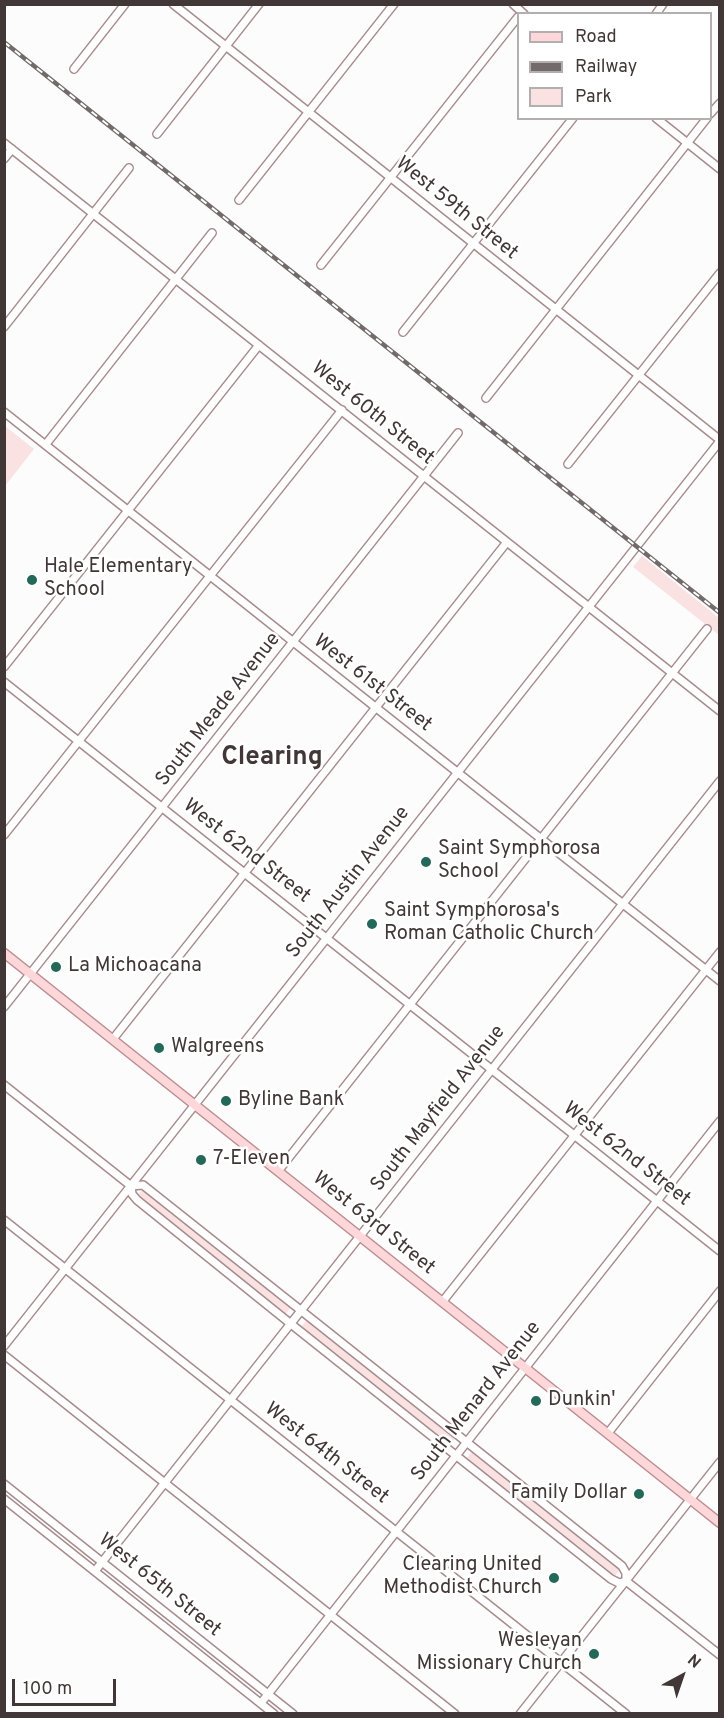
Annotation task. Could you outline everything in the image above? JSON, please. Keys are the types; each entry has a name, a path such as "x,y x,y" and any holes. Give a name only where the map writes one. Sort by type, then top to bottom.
{"main road":[{"name":"West 63rd Street","path":"4,953 720,1522"}],"street":[{"path":"74,69 125,4"},
{"name":"West 59th Street","path":"173,4 720,441"},
{"path":"157,134 259,4"},
{"path":"239,200 394,4"},
{"path":"513,4 523,12"},
{"path":"321,265 517,20"},
{"path":"403,332 571,120"},
{"path":"658,120 720,169"},
{"path":"486,398 705,120"},
{"name":"West 60th Street","path":"4,143 720,711"},
{"path":"4,159 12,149"},
{"path":"4,327 129,168"},
{"path":"46,444 212,233"},
{"path":"568,464 720,273"},
{"path":"4,667 259,345"},
{"path":"4,835 342,410"},
{"name":"West 61st Street","path":"4,412 720,981"},
{"name":"South Meade Avenue","path":"4,1006 458,433"},
{"name":"South Austin Avenue","path":"4,1346 720,441"},
{"path":"113,1039 507,542"},
{"path":"279,1170 707,629"},
{"name":"West 62nd Street","path":"4,682 720,1251"},
{"name":"South Mayfield Avenue","path":"95,1571 720,781"},
{"path":"442,1301 720,952"},
{"path":"4,1085 131,1186 134,1197 291,1324 611,1579 619,1583 626,1581"},
{"name":"South Menard Avenue","path":"261,1703 720,1121"},
{"path":"131,1186 143,1185 622,1566 626,1572 626,1581"},
{"name":"West 64th Street","path":"4,1220 626,1713"},
{"path":"608,1433 720,1291"},
{"path":"4,1355 455,1713"},
{"path":"520,1713 720,1462"},
{"name":"West 65th Street","path":"4,1484 288,1712"},
{"name":"West 65th Street","path":"4,1499 274,1713"},
{"path":"626,1581 720,1655"}],"green space":[{"path":"5,426 34,449 5,486"},
{"path":"642,556 719,618 719,635 633,567"},
{"path":"143,1189 291,1307 286,1314 137,1196"},
{"path":"308,1319 456,1437 450,1445 301,1327"},
{"path":"473,1450 621,1568 615,1576 467,1458"}],"railway":[{"path":"4,42 720,613"}],"place":[{"name":"Hale Elementary School","path":"32,580"},
{"name":"Saint Symphorosa School","path":"426,862"},
{"name":"Saint Symphorosa's Roman Catholic Church","path":"372,924"},
{"name":"La Michoacana","path":"56,967"},
{"name":"Walgreens","path":"159,1048"},
{"name":"Byline Bank","path":"226,1101"},
{"name":"7-Eleven","path":"201,1160"},
{"name":"Dunkin'","path":"536,1401"},
{"name":"Family Dollar","path":"639,1494"},
{"name":"Clearing United Methodist Church","path":"554,1578"},
{"name":"Wesleyan Missionary Church","path":"594,1654"}],"district":[{"name":"Clearing","path":"272,759"}]}
